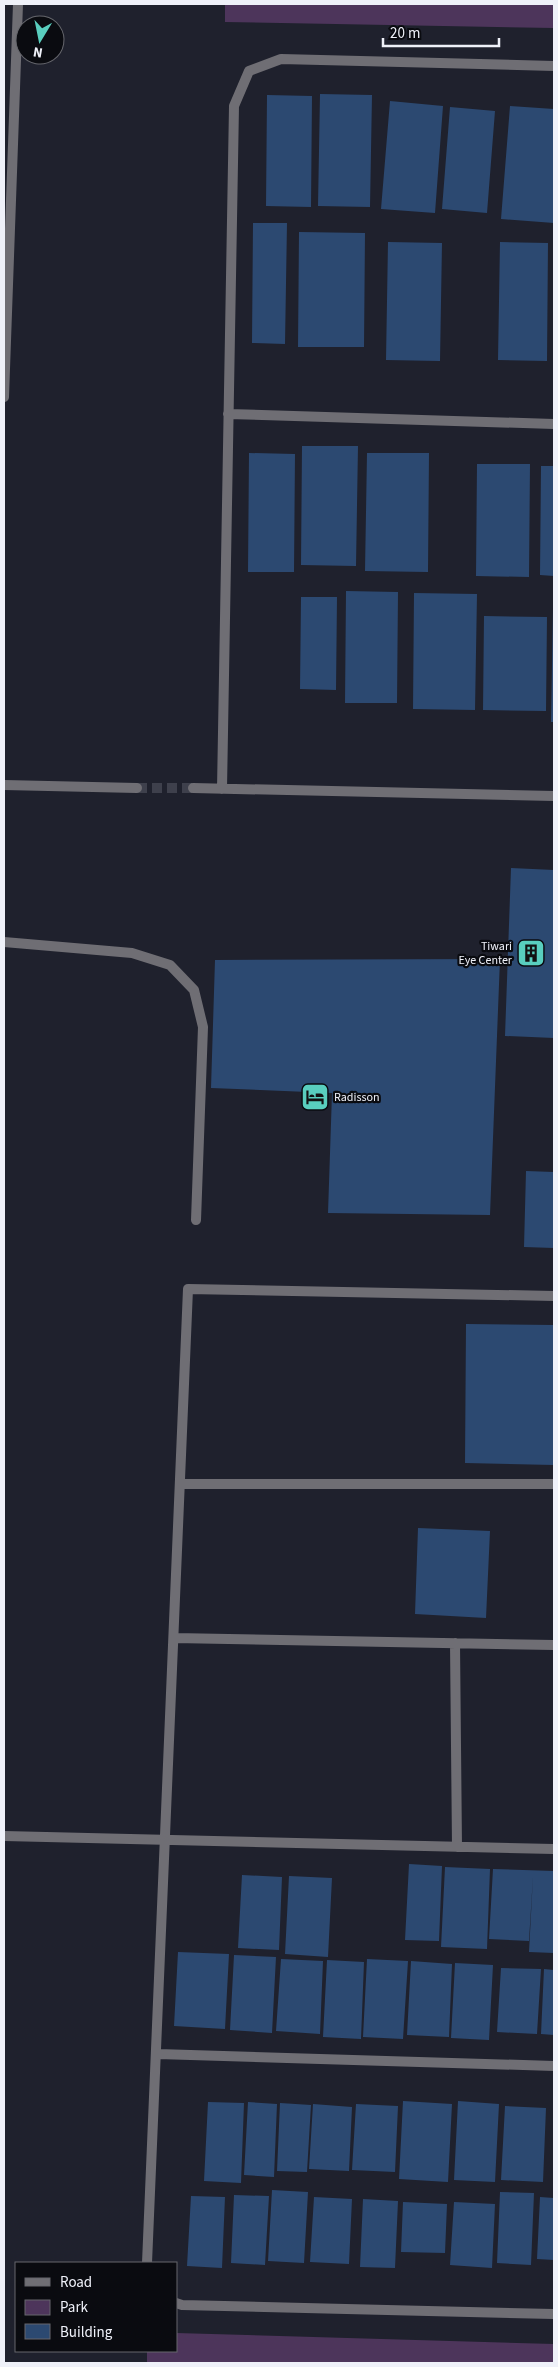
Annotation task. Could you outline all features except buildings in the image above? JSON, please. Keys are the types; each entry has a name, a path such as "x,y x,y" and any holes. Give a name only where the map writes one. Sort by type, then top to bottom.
{"street":[{"path":"4,397 18,4"},
{"path":"222,789 234,106 249,71 281,59 554,66"},
{"path":"228,414 554,424"},
{"path":"4,785 137,788"},
{"path":"193,788 554,796"},
{"path":"4,942 132,953 170,965 194,990 203,1027 196,1220"},
{"path":"147,2262 158,2054 188,1289 554,1296"},
{"path":"180,1484 554,1484"},
{"path":"174,1638 554,1645"},
{"path":"454,1644 457,1847"},
{"path":"4,1836 554,1849"},
{"path":"158,2054 554,2066"},
{"path":"178,2304 554,2314"}],"green space":[{"path":"225,4 554,4 554,28 225,22"},
{"path":"178,2333 554,2344 554,2363 147,2363 147,2352 178,2352"}],"tunnel":[{"path":"137,788 193,788"}],"place":[{"name":"Tiwari Eye Center","path":"531,953"},
{"name":"Radisson","path":"315,1097"}]}
